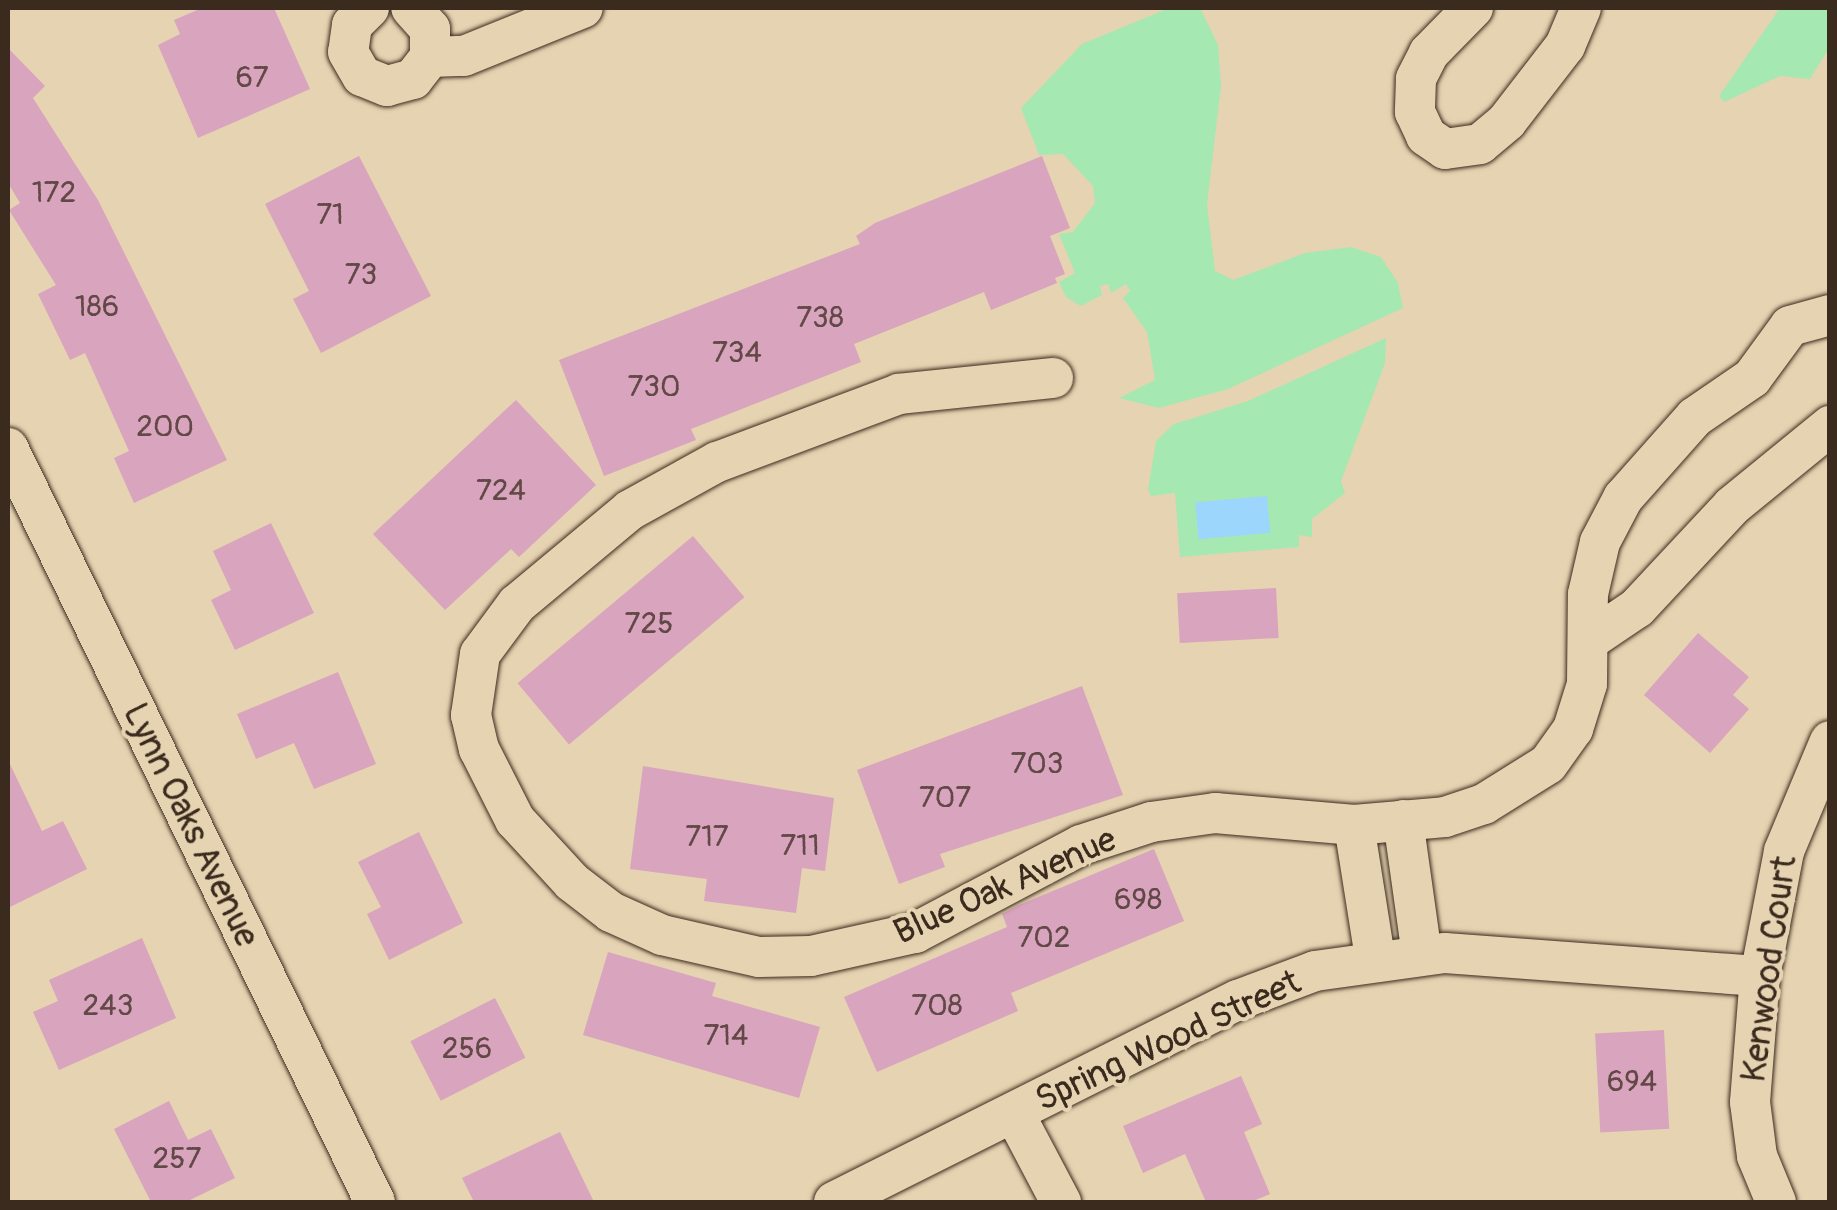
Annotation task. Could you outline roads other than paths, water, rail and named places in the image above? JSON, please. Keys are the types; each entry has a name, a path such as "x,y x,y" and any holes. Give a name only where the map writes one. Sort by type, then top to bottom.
{"street":[{"path":"369,8 348,38 348,52 362,76 401,85 430,58 464,56 583,8"},
{"path":"411,8 430,29 430,58"},
{"path":"1473,8 1429,53 1416,79 1415,112 1426,136 1445,149 1480,144 1507,121 1566,46 1581,8"},
{"name":"Blue Oak Avenue","path":"1053,378 899,394 831,417 717,462 648,500 548,573 480,654 472,681 479,749 515,820 572,882 611,912 662,935 760,957 811,956 915,933 1081,845 1151,822 1214,813 1354,825 1484,804 1548,764 1573,730 1587,684 1588,594 1600,542 1623,498 1695,417 1752,378 1790,326 1830,315"},
{"path":"1588,641 1638,608 1732,506 1830,426"},
{"name":"Lynn Oaks Avenue","path":"8,448 375,1202"},
{"name":"Kenwood Court","path":"1776,1202 1757,1156 1750,1102 1760,976 1784,851 1830,740"},
{"path":"1403,820 1422,955"},
{"path":"1354,825 1375,958"},
{"name":"Spring Wood Street","path":"834,1202 1238,1000 1375,958 1422,955 1760,976"},
{"path":"1014,1113 1061,1202"}],"water":[{"path":"1267,496 1270,533 1198,539 1195,502"}]}
